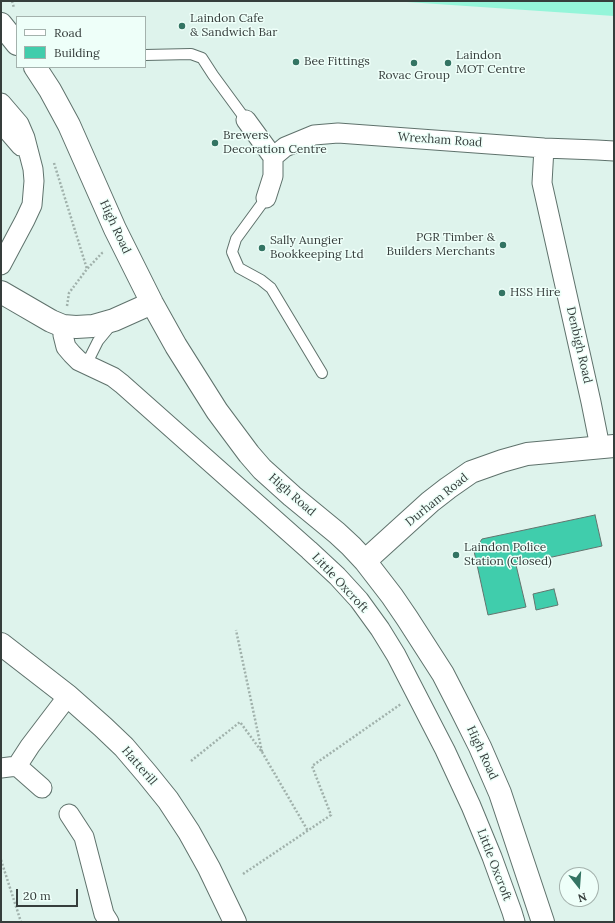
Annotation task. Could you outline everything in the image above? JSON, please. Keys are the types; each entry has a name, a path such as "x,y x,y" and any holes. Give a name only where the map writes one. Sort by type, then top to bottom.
{"street":[{"path":"1,24 16,43"},
{"name":"High Road","path":"36,68 50,90 69,125 115,229 163,325 217,411 262,469 337,533 365,561 392,596 443,674 480,747 500,794 543,922"},
{"path":"1,104 19,124 25,138 34,181 32,205 26,220 1,265"},
{"path":"246,120 272,157 273,176 266,198"},
{"path":"1,123 30,159"},
{"name":"Wrexham Road","path":"272,157 285,147 314,135 338,133 614,152"},
{"name":"Denbigh Road","path":"544,148 542,183 590,394 607,447"},
{"path":"1,292 38,315 63,326 76,327 93,326 114,320 152,303"},
{"name":"Little Oxcroft","path":"63,326 63,335 66,347 79,361 122,384 337,576 359,600 380,628 396,655 445,750 471,806 492,857 515,922"},
{"name":"Durham Road","path":"365,561 430,502 471,472 527,454 607,447"},
{"name":"Hatterill","path":"1,644 68,696 103,727 124,747 147,774 168,800 190,832 235,922"},
{"path":"42,788 9,767 30,746 68,696"},
{"path":"69,814 84,837 104,914 109,922"}],"lane":[{"path":"146,55 191,54 202,58 246,120"},
{"path":"266,198 236,239 232,252 238,268 261,280 271,288 322,373"},
{"path":"86,365 98,341 114,320"}],"path":[{"path":"63,326 69,293 102,252"},
{"path":"236,630 262,752"},
{"path":"243,874 331,816 312,766 416,694"},
{"path":"191,761 240,722 262,752 308,831"},
{"path":"1,860 21,922"}],"green space":[{"path":"392,1 614,1 614,16"}],"building":[{"path":"595,515 602,546 516,565 526,607 488,615 474,551 482,539"},
{"path":"554,589 558,605 536,610 533,594"}],"place":[{"name":"Laindon Cafe & Sandwich Bar","path":"182,26"},
{"name":"Bee Fittings","path":"296,62"},
{"name":"Rovac Group","path":"414,63"},
{"name":"Laindon MOT Centre","path":"448,63"},
{"name":"Brewers Decoration Centre","path":"215,143"},
{"name":"PGR Timber & Builders Merchants","path":"503,245"},
{"name":"Sally Aungier Bookkeeping Ltd","path":"262,248"},
{"name":"HSS Hire","path":"502,293"},
{"name":"Laindon Police Station (Closed)","path":"456,555"}]}
